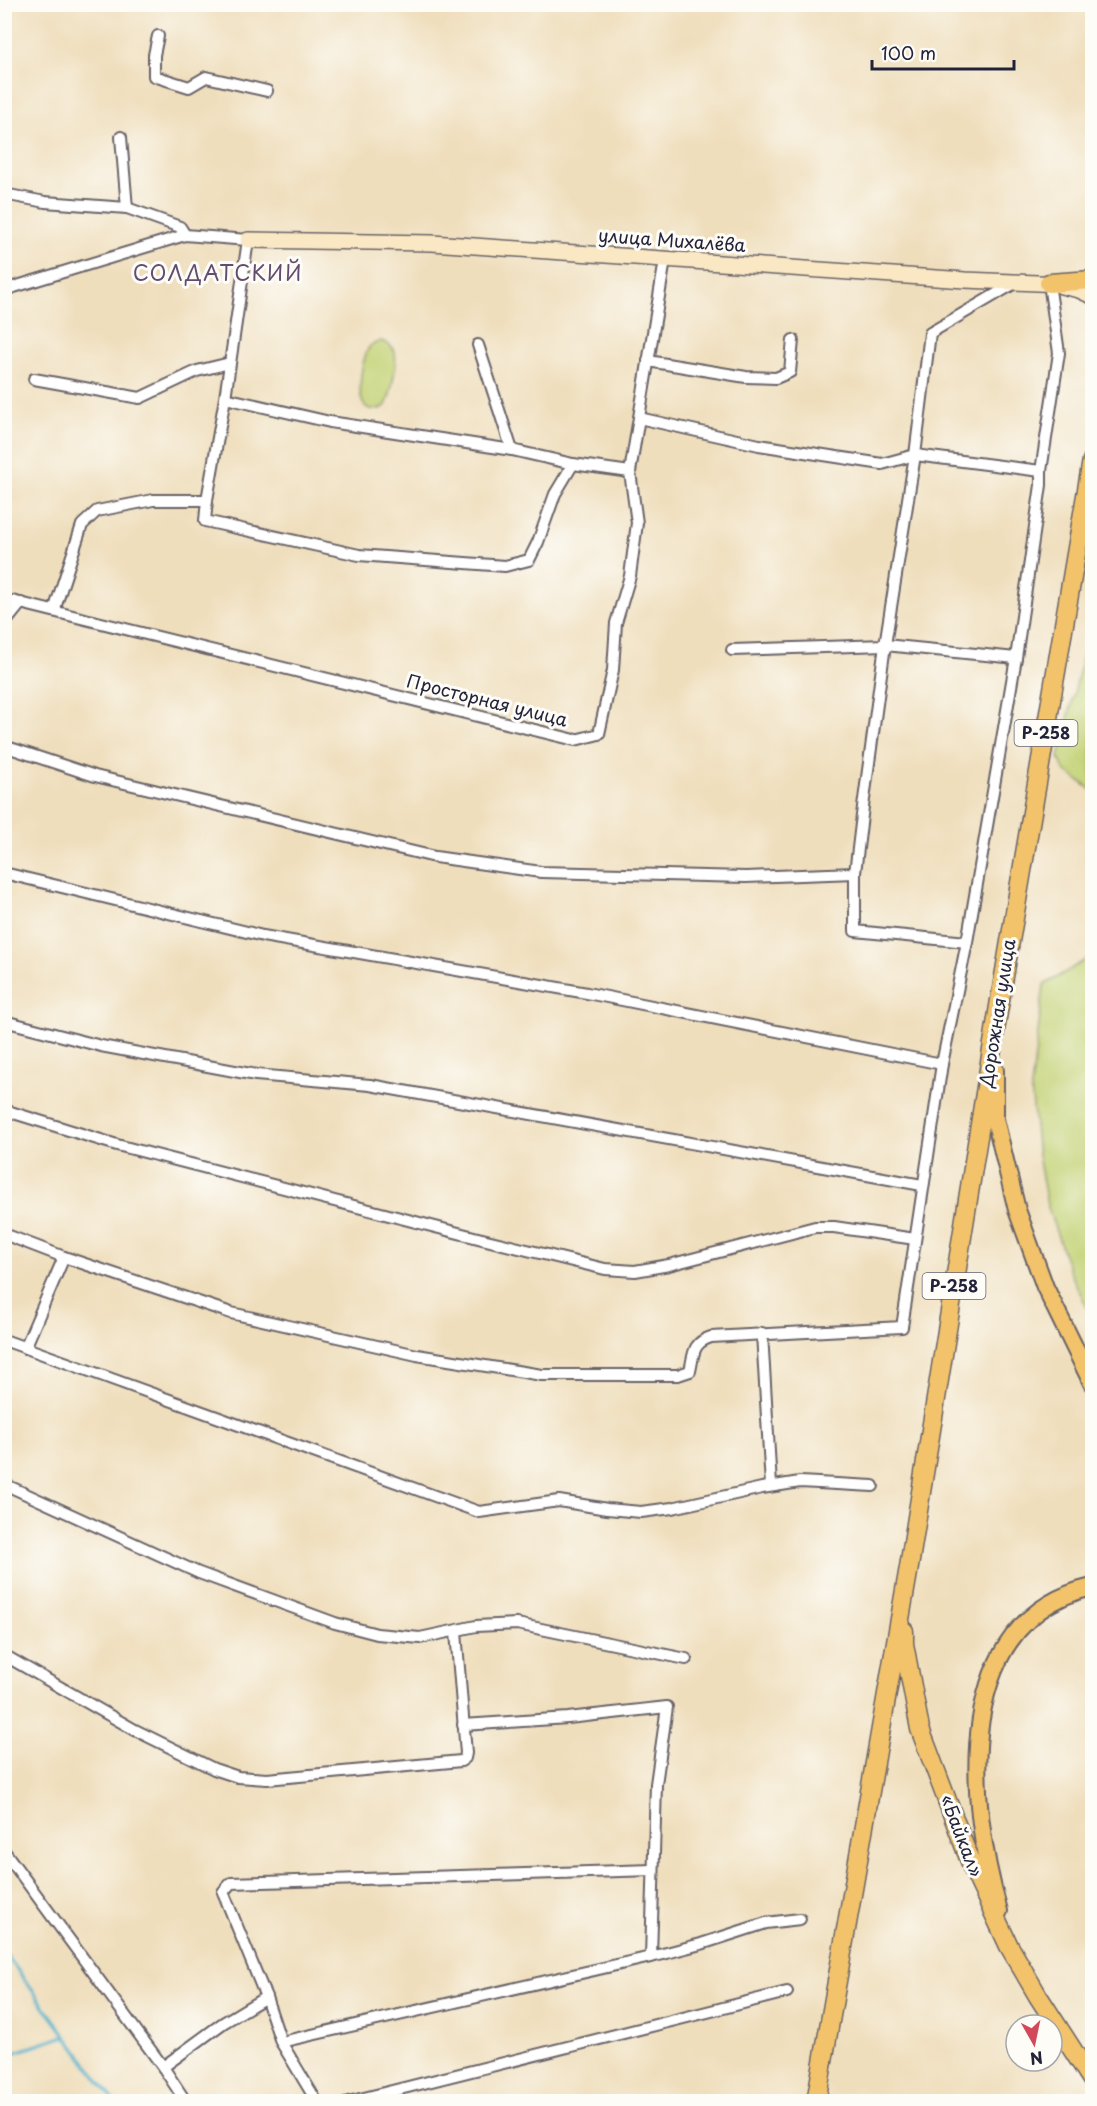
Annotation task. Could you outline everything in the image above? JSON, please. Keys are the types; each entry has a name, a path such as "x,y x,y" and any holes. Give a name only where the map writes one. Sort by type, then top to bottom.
{"highway":[{"path":"1049,283 1092,280"},
{"name":"Дорожная улица","path":"909,1567 999,1006 1092,460"},
{"path":"816,2102 909,1567"},
{"name":"«Байкал»","path":"909,1567 904,1644 920,1729 973,1869 1009,1946 1092,2080"}],"main road":[{"path":"999,1006 994,1083 995,1119 1004,1161 1017,1210 1045,1287 1092,1383"},
{"path":"1009,1946 987,1871 983,1841 978,1756 980,1722 987,1689 1000,1658 1019,1627 1042,1608 1092,1587"}],"street":[{"path":"158,36 154,55 154,76 189,87 206,78 267,91"},
{"path":"120,137 127,207"},
{"path":"4,194 45,202 127,207 180,227 185,235"},
{"path":"4,290 185,235 248,240 231,363 205,521 359,555 505,566 529,560 555,494 573,464"},
{"name":"улица Михалёва","path":"248,240 432,243 1092,287"},
{"name":"Просторная улица","path":"4,599 575,740 599,734 613,670 615,623 630,576 637,524 630,472 665,260"},
{"path":"967,942 855,931 855,873 885,645 915,455 930,333 1015,283"},
{"path":"4,1234 64,1257 231,1313 417,1355 542,1375 678,1375 690,1371 696,1345 711,1337 902,1327 942,1064 967,942 1016,658 1041,485 1041,471 1059,353 1049,283 1079,290 1092,296"},
{"path":"648,361 746,377 776,378 790,372 793,340"},
{"path":"478,345 512,450"},
{"path":"34,379 140,398 197,371 231,363"},
{"path":"225,398 330,422 512,450 573,464 630,472"},
{"path":"639,418 759,445 882,464 915,455 1041,471"},
{"path":"54,611 82,525 97,511 153,500 207,500"},
{"path":"4,624 21,603"},
{"path":"732,650 885,645 1016,658"},
{"path":"4,746 95,776 435,857 541,872 746,877 855,873"},
{"path":"4,873 263,936 587,993 942,1064"},
{"path":"4,1021 101,1046 256,1075 370,1085 922,1185"},
{"path":"4,1110 129,1148 605,1269 635,1271 669,1265 815,1227 834,1227 915,1239"},
{"path":"25,1348 64,1257"},
{"path":"762,1333 771,1486"},
{"path":"4,1340 479,1512 559,1501 641,1512 672,1508 771,1486 800,1482 873,1486"},
{"path":"4,1484 200,1573 335,1623 376,1634 420,1638 476,1626 517,1624 686,1659"},
{"path":"4,1655 135,1730 214,1769 238,1777 267,1779 462,1761 466,1753 456,1632"},
{"path":"464,1725 568,1718 667,1707 656,1784 651,1957"},
{"path":"4,1851 163,2067 186,2102"},
{"path":"317,2102 281,2042 266,1997 223,1893 231,1883 653,1870"},
{"path":"281,2042 651,1957 702,1944 766,1923 800,1918"},
{"path":"348,2102 787,1992"},
{"path":"163,2067 223,2023 266,1997"}],"green space":[{"path":"381,341 390,345 394,351 394,372 387,404 382,408 370,409 365,406 360,391 363,363 371,345"},
{"path":"1092,618 1092,790 1064,770 1059,757"},
{"path":"1092,956 1092,1317 1070,1272 1047,1205 1038,1155 1031,1088 1044,985"}],"waterway":[{"path":"4,1952 115,2102"},
{"path":"4,2056 65,2036"}],"district":[{"name":"СОЛДАТСКИЙ","path":"218,274"}]}
